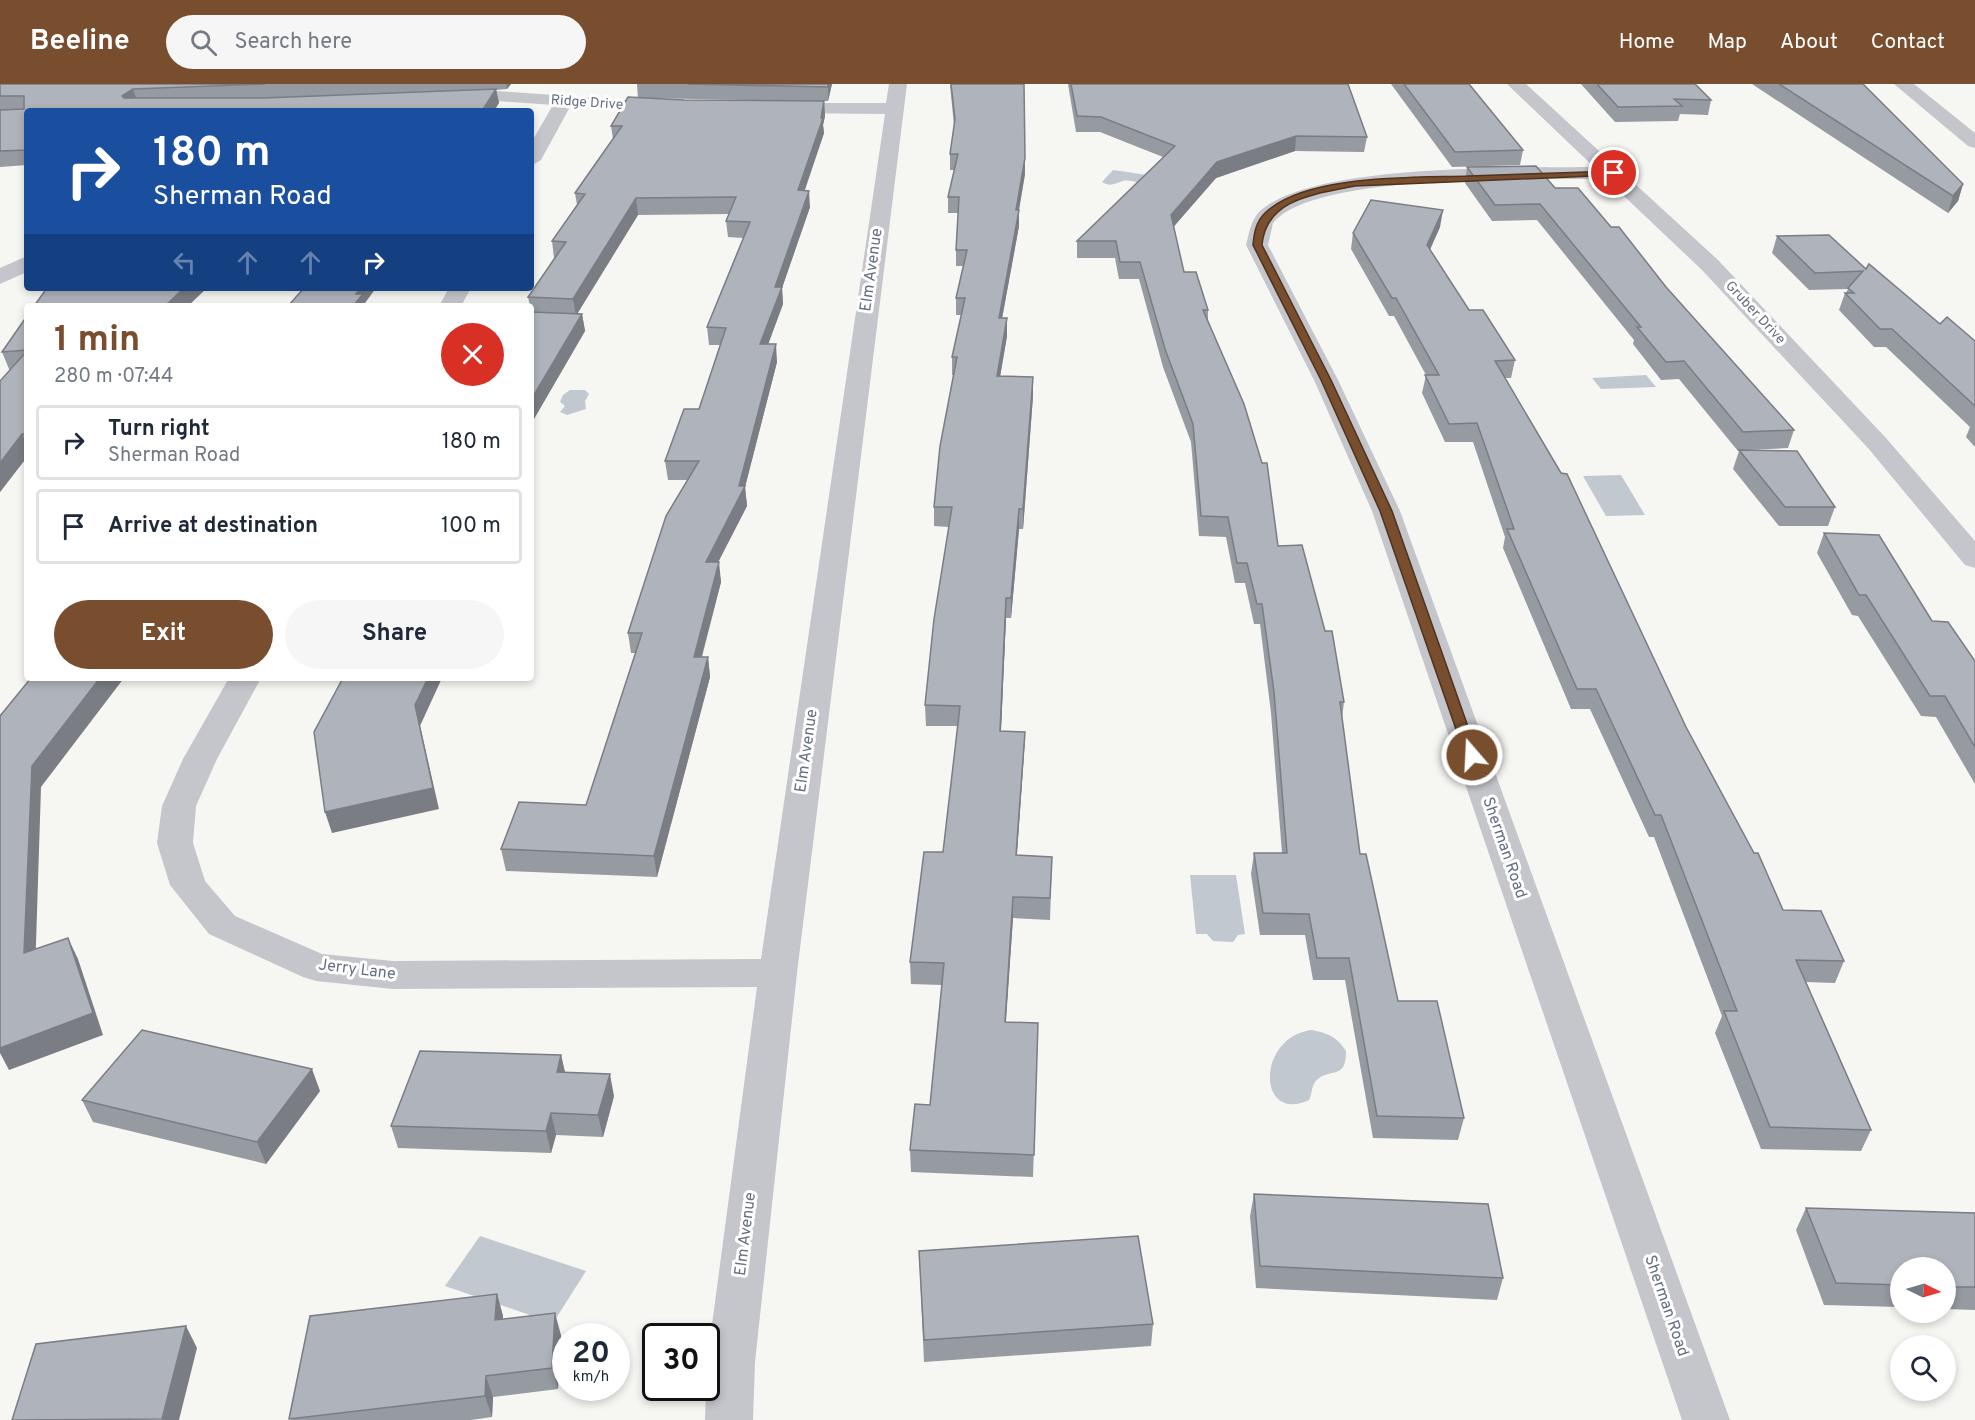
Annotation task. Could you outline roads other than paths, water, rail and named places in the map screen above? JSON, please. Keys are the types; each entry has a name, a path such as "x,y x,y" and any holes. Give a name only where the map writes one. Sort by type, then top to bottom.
{"street":[{"name":"Gruber Drive","path":"1516,84 1554,122 1614,173 1710,266 1869,434 1975,559"},
{"path":"1903,84 1975,142"},
{"name":"Ridge Drive","path":"431,98 497,96 686,108"},
{"path":"767,108 896,96"},
{"name":"Elm Avenue","path":"729,1420 731,1362 778,973 896,96"},
{"path":"534,155 564,101"},
{"name":"Sherman Road","path":"1614,173 1355,183 1286,202 1268,215 1259,229 1257,245 1326,380 1386,511 1706,1420"},
{"path":"0,277 24,265"},
{"name":"Jerry Lane","path":"243,681 200,759 179,806 178,815 176,843 188,885 222,925 316,967 393,975 778,973"}]}
